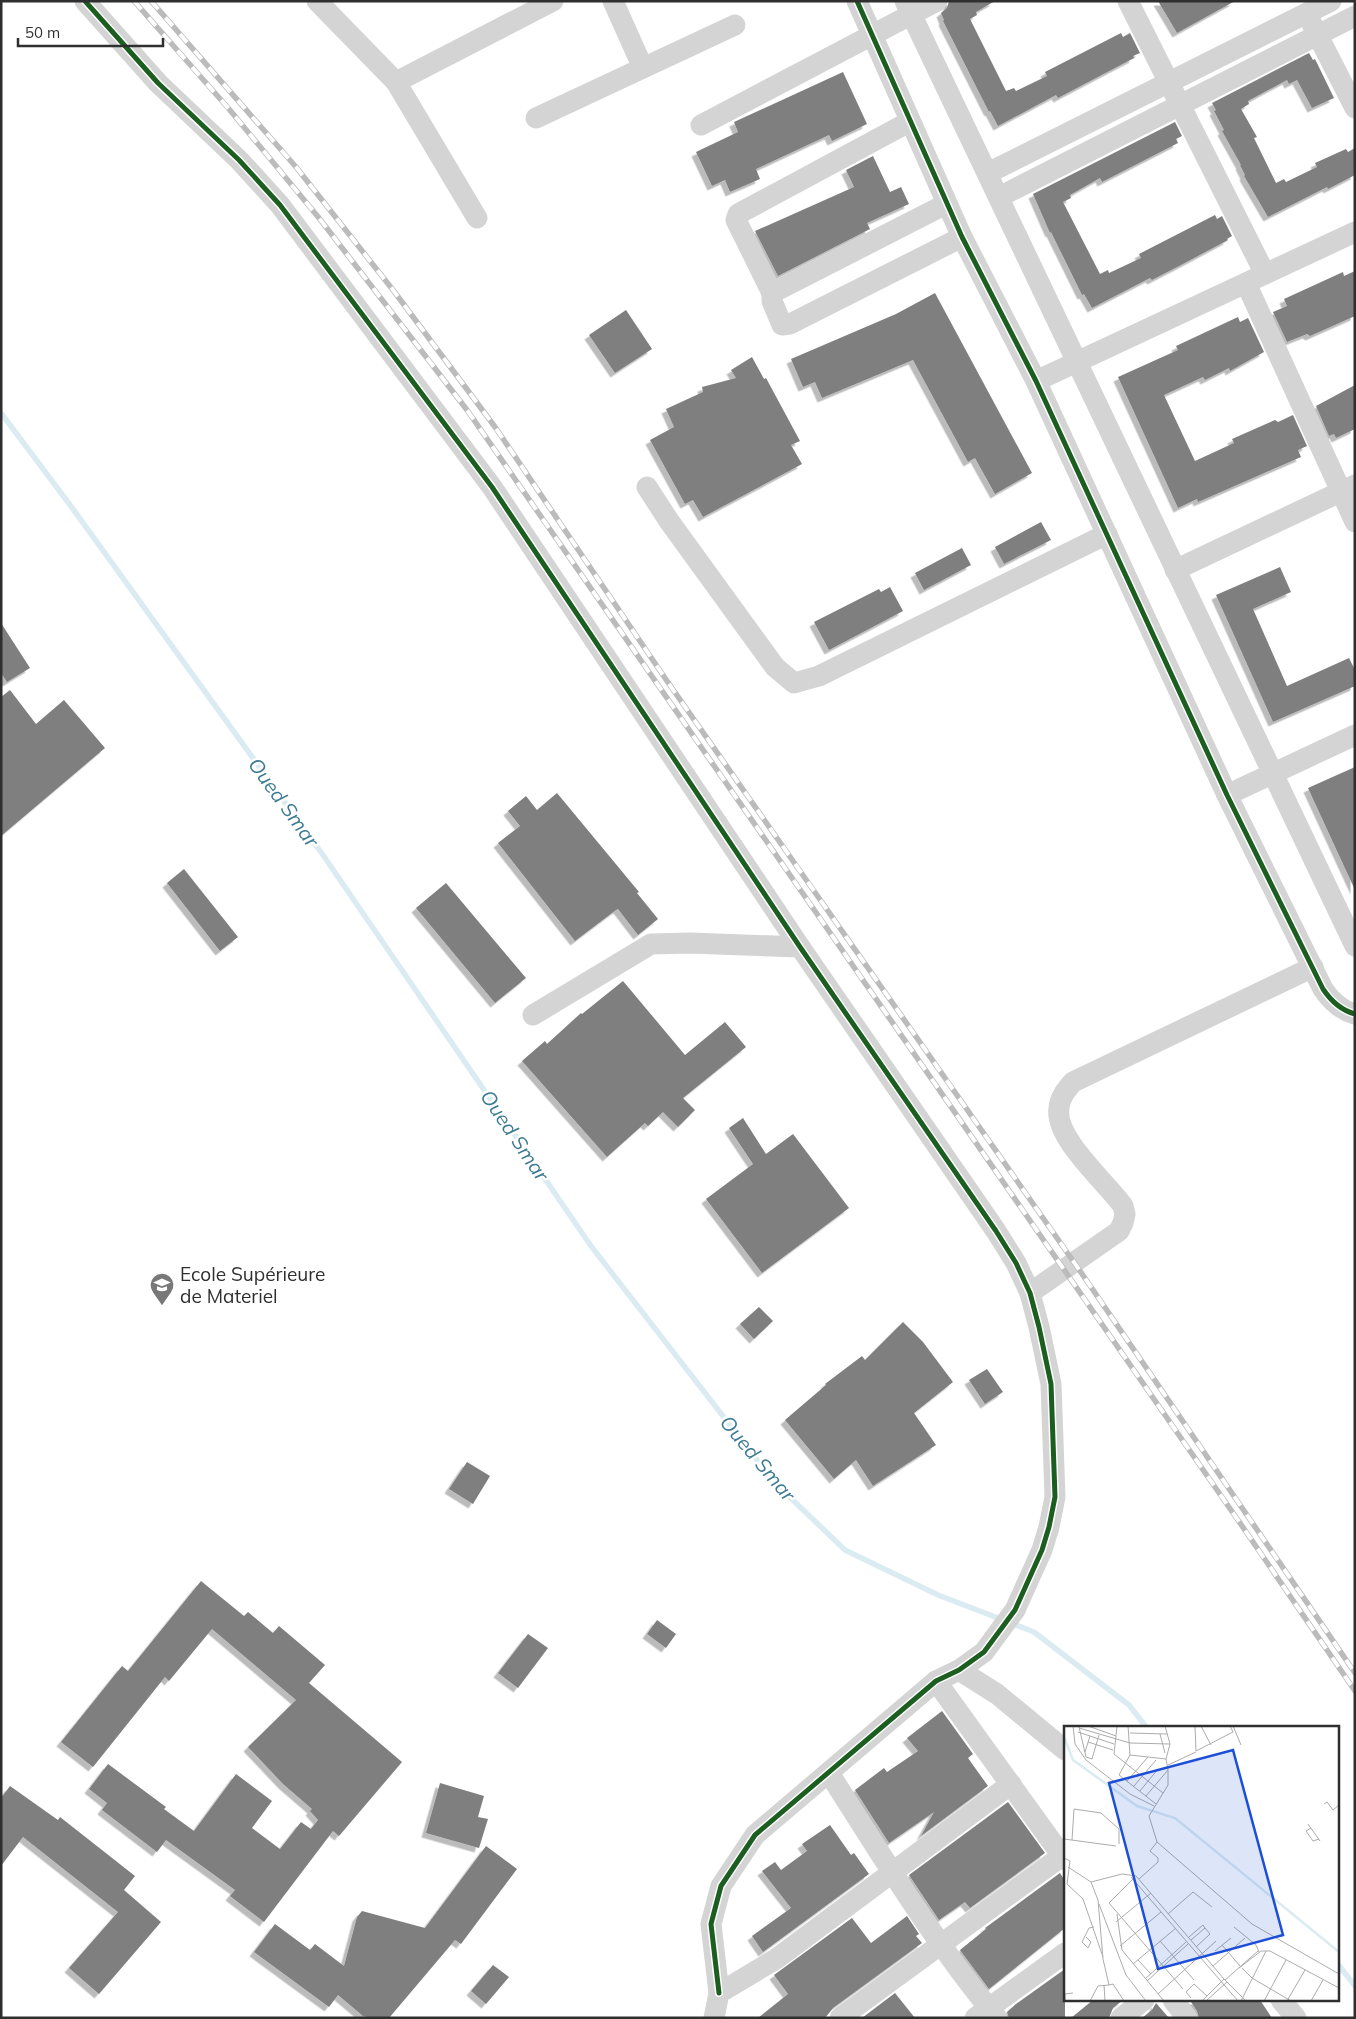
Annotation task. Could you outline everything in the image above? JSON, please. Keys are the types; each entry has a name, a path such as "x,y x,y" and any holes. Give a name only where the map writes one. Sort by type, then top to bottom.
{"street":[{"path":"85,1 158,83 239,160 280,205 492,487 800,947 996,1231 1016,1263 1030,1293 1051,1384 1054,1497 1049,1527 1042,1550 1015,1610 984,1652 959,1670 936,1681 755,1835 721,1886 711,1924 719,1993 714,2018"},
{"path":"317,1 396,82 477,218"},
{"path":"396,82 553,1"},
{"path":"613,1 643,68"},
{"path":"857,1 874,35 946,204 1036,382 1227,795 1330,999 1338,1007 1355,1014"},
{"path":"701,125 874,35 908,8 937,1"},
{"path":"1128,1 1265,274"},
{"path":"988,173 1169,83 1304,7 1331,1"},
{"path":"1304,7 1355,108"},
{"path":"908,8 1355,946"},
{"path":"999,197 1355,16"},
{"path":"536,118 735,25"},
{"path":"910,122 738,214 736,220 772,293 772,301 782,325 790,324 962,237"},
{"path":"772,293 946,204"},
{"path":"1036,382 1355,232"},
{"path":"1246,283 1348,489 1355,522"},
{"path":"647,487 669,521 775,667 794,683 819,676 1107,534"},
{"path":"1175,570 1348,489"},
{"path":"1227,795 1355,735"},
{"path":"533,1015 651,944 690,943 800,947"},
{"path":"1030,1293 1099,1247 1119,1231 1125,1214 1123,1206 1067,1139 1060,1125 1058,1109 1063,1094 1073,1082 1313,967"},
{"path":"959,1670 997,1694 1064,1749"},
{"path":"840,2018 1063,1858 936,1681"},
{"path":"829,1773 892,1872 988,2015 1064,1954"},
{"path":"719,1993 776,1959 1011,1784"},
{"path":"1121,2018 1141,2002"},
{"path":"1175,2002 1187,2018"},
{"path":"1283,2002 1296,2018"}],"building":[{"path":"949,1 995,1 976,12 977,15 970,19 1006,91 1014,88 1016,91 1047,76 1045,72 1121,33 1123,37 1130,33 1140,53 1058,98 1056,95 998,126 943,21 941,13 947,8"},
{"path":"1158,1 1235,1 1177,33"},
{"path":"1309,53 1313,60 1315,59 1334,98 1312,108 1297,80 1289,84 1287,80 1248,101 1249,104 1241,109 1257,137 1254,138 1276,183 1284,179 1286,182 1317,167 1315,163 1346,149 1348,152 1355,148 1355,175 1268,217 1244,176 1241,165 1222,131 1224,130 1212,103"},
{"path":"843,72 867,124 832,141 829,135 756,169 760,179 730,192 725,180 712,186 696,152 738,132 734,122"},
{"path":"1175,122 1182,136 1176,139 1178,143 1102,182 1100,178 1070,195 1071,198 1063,202 1100,274 1108,270 1109,273 1141,258 1139,254 1215,215 1217,219 1222,216 1232,236 1228,240 1152,280 1150,278 1092,308 1084,294 1082,295 1050,233 1033,194"},
{"path":"873,156 890,192 901,187 909,204 867,223 870,229 778,276 755,231 854,187 846,170"},
{"path":"1355,271 1355,316 1310,336 1307,334 1287,342 1273,312 1287,306 1284,299 1343,272 1344,276"},
{"path":"935,293 1032,473 995,494 975,458 968,462 913,360 822,398 815,382 803,387 791,359 896,314"},
{"path":"626,310 652,349 615,373 589,335"},
{"path":"1238,317 1240,322 1248,318 1264,352 1230,371 1229,368 1205,380 1203,377 1164,395 1195,461 1234,443 1232,439 1275,420 1278,422 1293,415 1307,446 1298,450 1301,457 1198,502 1197,499 1178,508 1118,377 1178,350 1176,346"},
{"path":"752,357 764,379 766,378 800,441 791,445 802,464 703,517 693,500 685,504 650,440 674,427 666,409 703,392 702,387 736,378 731,370"},
{"path":"1355,385 1355,429 1336,438 1334,434 1329,436 1316,406"},
{"path":"1041,522 1051,540 1004,564 995,547"},
{"path":"962,548 971,565 924,590 915,573"},
{"path":"1280,567 1291,592 1253,609 1287,686 1349,658 1355,670 1355,686 1273,722 1216,595"},
{"path":"890,587 903,611 829,650 814,622 879,589 881,592"},
{"path":"1,623 30,668 7,682 1,673"},
{"path":"10,690 36,724 64,700 105,748 1,836 1,697"},
{"path":"1355,767 1355,890 1308,788"},
{"path":"557,793 639,892 637,893 658,919 638,935 618,909 575,941 498,843 520,826 508,811 526,796 537,810"},
{"path":"184,869 238,937 220,951 167,883"},
{"path":"446,883 526,978 495,1003 416,908"},
{"path":"623,981 685,1055 725,1022 746,1047 683,1098 695,1110 678,1127 663,1112 648,1126 645,1123 607,1157 522,1061 545,1041 547,1044 581,1013"},
{"path":"743,1118 766,1154 793,1134 849,1208 762,1273 706,1199 753,1164 729,1128"},
{"path":"759,1307 773,1321 754,1339 740,1324"},
{"path":"903,1322 923,1342 953,1382 914,1413 936,1445 873,1486 856,1460 834,1479 785,1420 825,1384 862,1356 865,1360"},
{"path":"987,1369 1003,1392 985,1404 969,1380"},
{"path":"467,1462 490,1476 473,1504 449,1489"},
{"path":"201,1581 244,1616 248,1612 273,1633 279,1626 325,1665 309,1683 402,1762 339,1836 333,1831 264,1922 230,1896 235,1890 166,1840 157,1852 102,1810 107,1803 89,1789 108,1764 166,1807 164,1809 194,1831 236,1774 272,1801 252,1828 280,1849 301,1822 311,1829 318,1820 310,1811 312,1809 283,1784 248,1747 296,1700 212,1629 169,1681 165,1677 93,1767 61,1742 122,1666 128,1671"},
{"path":"657,1620 676,1634 666,1648 647,1634"},
{"path":"528,1634 548,1648 518,1688 498,1673"},
{"path":"942,1711 973,1754 968,1758 988,1786 921,1836 934,1812 889,1843 855,1790 884,1768 887,1772 918,1751 907,1738"},
{"path":"440,1783 484,1796 478,1817 488,1819 479,1848 426,1833"},
{"path":"10,1786 58,1820 60,1817 135,1876 124,1890 161,1922 99,1994 69,1968 118,1912 23,1837 1,1866 1,1798"},
{"path":"1008,1802 1045,1853 970,1908 965,1902 939,1920 909,1875"},
{"path":"830,1825 851,1855 854,1853 869,1874 763,1952 752,1936 791,1908 762,1871 775,1862 781,1870 807,1851 802,1844"},
{"path":"486,1846 517,1869 461,1944 455,1940 389,2018 363,2016 338,1995 329,2007 254,1952 275,1924 310,1950 315,1944 344,1966 357,1917 362,1911 425,1928"},
{"path":"1060,1873 1064,1879 1064,1929 989,1989 960,1950 985,1928"},
{"path":"907,1916 919,1934 916,1936 922,1943 833,2008 825,2018 758,2018 788,1994 774,1975 852,1918 871,1943"},
{"path":"493,1965 509,1977 486,2004 471,1991"},
{"path":"1064,1970 1065,2018 1009,2018 1007,2012"},
{"path":"895,1993 915,2018 862,2018"},
{"path":"1091,2002 1120,2002 1113,2008 1109,2018 1071,2018"},
{"path":"1191,2002 1261,2002 1272,2018 1199,2018"},
{"path":"1156,2003 1169,2018 1142,2018 1152,2010"}],"waterway":[{"name":"Oued Smar","path":"1,413 73,509 323,855 591,1246 774,1482 845,1550 938,1595 1003,1620"},
{"name":"Oued Smar","path":"1011,1623 1034,1632 1129,1705 1145,1726"},
{"name":"Oued Smar","path":"1338,1964 1355,1986"}],"railway":[{"path":"134,1 229,109 319,218 467,410 1355,1691"},
{"path":"151,1 296,167 393,290 495,427 667,681 1078,1268 1355,1673"}],"cycle path":[{"path":"85,1 158,83 239,160 280,205 492,487 800,947 996,1231 1016,1263 1030,1293 1051,1384 1055,1497 1042,1550 1015,1610 984,1652 959,1670 936,1681 755,1835 721,1886 711,1924 719,1993"},
{"path":"857,1 962,237 1036,381 1227,795 1323,989 1336,1004 1355,1014"}],"place":[{"name":"Ecole Supérieure de Materiel","path":"162,1306"}]}
